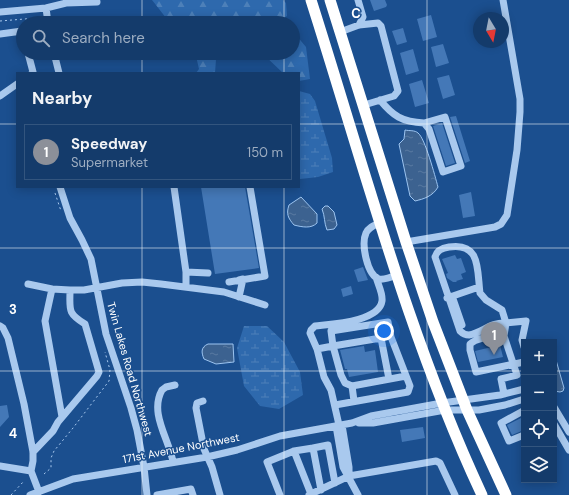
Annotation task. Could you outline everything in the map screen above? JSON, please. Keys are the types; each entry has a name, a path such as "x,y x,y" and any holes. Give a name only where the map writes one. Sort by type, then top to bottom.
{"highway":[{"path":"311,0 397,276 444,407 482,495"},
{"path":"330,0 406,242 433,322 466,406 506,495"}],"street":[{"path":"358,0 363,17 359,25"},
{"path":"406,242 495,227 504,222 507,215 517,150 520,99 503,0"},
{"path":"0,12 46,8 66,3 97,2"},
{"path":"46,8 47,16"},
{"path":"340,32 359,25 378,23 381,26 398,91 394,96 364,105"},
{"path":"0,34 16,32"},
{"path":"29,60 32,72"},
{"path":"56,60 59,72"},
{"path":"0,96 16,85"},
{"path":"380,100 394,115 404,121 424,123 445,117 461,166 443,172 430,129 424,123"},
{"name":"Twin Lakes Road Northwest","path":"60,188 70,218 91,259 106,334 131,408 144,467 147,495"},
{"path":"174,188 186,272 186,286"},
{"path":"229,282 264,276 250,188"},
{"path":"358,495 343,467 339,425 335,405 331,390 324,377 317,349 310,333 315,326 358,319 371,315 381,305 382,297 376,277 373,275 367,261 364,244 366,233 371,226 381,222"},
{"path":"462,325 435,257 436,253 441,248 462,246 471,252 476,259 479,287 482,297 502,310 506,323 504,336 517,375 501,379 504,394"},
{"path":"186,272 208,273"},
{"path":"376,277 387,279 397,276"},
{"path":"239,297 243,279"},
{"path":"28,284 52,289 70,290 97,288 122,283 142,282 186,286 224,292 265,305"},
{"path":"450,297 479,287"},
{"path":"52,289 45,321 62,417"},
{"path":"33,452 53,431 62,417 99,372 85,324 74,318 70,310 70,290"},
{"path":"450,297 457,326 462,334 468,335 499,323 526,321 522,339"},
{"path":"335,405 408,392 410,386 391,337 388,322 331,332 340,375 345,383 352,386 406,376"},
{"path":"0,326 3,328 8,338 24,404 33,452 31,471 39,493 30,495"},
{"path":"504,336 482,338 473,341 470,344 470,350 476,372 521,363"},
{"path":"317,349 391,337"},
{"path":"381,338 389,379"},
{"path":"173,462 170,449 162,432 157,403 162,390 166,387 175,385"},
{"path":"352,386 354,401"},
{"path":"466,406 504,394 521,391"},
{"path":"203,401 197,402 195,406 204,450 208,457 220,495"},
{"path":"466,406 479,410 521,401"},
{"path":"514,402 523,411"},
{"name":"171st Avenue Northwest","path":"39,493 73,479 208,457 238,450 280,436 352,423 371,416 444,407 466,406"},
{"path":"557,411 569,432"},
{"path":"521,413 501,423 509,441 521,436"},
{"path":"557,429 569,450"},
{"path":"280,495 267,462 294,451 328,445 335,483"},
{"path":"313,448 321,490"},
{"path":"294,451 310,495 349,476 436,461 440,463 455,495"},
{"path":"0,466 31,471"},
{"path":"157,495 191,489 194,495"}],"path":[{"path":"0,21 16,20"},
{"path":"11,495 24,481"}],"green space":[{"path":"152,0 283,0 286,3 287,16 165,16"},
{"path":"300,40 306,47 310,79 300,81 300,72 282,72 269,60 300,60"},
{"path":"197,60 216,60 215,72 197,72 199,69"},
{"path":"300,91 310,94 315,101 332,158 333,172 318,177 300,179"},
{"path":"244,326 267,326 284,342 300,372 303,395 279,409 260,406 244,386 237,348"}],"water":[{"path":"405,130 415,131 421,136 430,158 438,187 434,193 428,197 415,201 410,196 399,144 404,139"},
{"path":"301,197 317,214 317,223 315,225 303,227 294,225 288,216 289,205"},
{"path":"325,206 328,206 334,212 337,225 334,229 327,230 325,225 322,209"},
{"path":"208,344 233,344 234,362 216,364 204,359 202,350"},
{"path":"557,364 564,388 563,391 557,392"}],"building":[{"path":"370,0 385,0 387,5 386,7 374,11"},
{"path":"431,15 437,37 423,41 417,19"},
{"path":"403,28 407,42 397,45 392,31"},
{"path":"443,44 449,63 436,67 431,47"},
{"path":"413,49 419,71 406,75 400,53"},
{"path":"449,75 455,95 443,99 437,78"},
{"path":"422,80 429,103 415,107 409,84"},
{"path":"456,116 470,161 465,163 450,117"},
{"path":"442,123 455,163 446,166 433,126"},
{"path":"201,188 245,188 259,268 215,274"},
{"path":"471,192 475,216 463,218 459,195"},
{"path":"455,255 457,259 461,258 466,272 461,274 463,279 453,282 447,278 446,274 448,273 442,259"},
{"path":"363,267 368,280 358,282 354,270"},
{"path":"351,286 353,294 343,297 341,289"},
{"path":"500,345 503,357 478,362 475,351"},
{"path":"364,346 365,352 375,350 378,372 349,377 347,369 345,369 340,350"},
{"path":"7,405 9,417 0,427 0,406"},
{"path":"521,418 521,431 512,435 507,425"},
{"path":"423,427 425,438 402,442 400,430"}],"place":[{"name":"Speedway","path":"494,355"}]}
